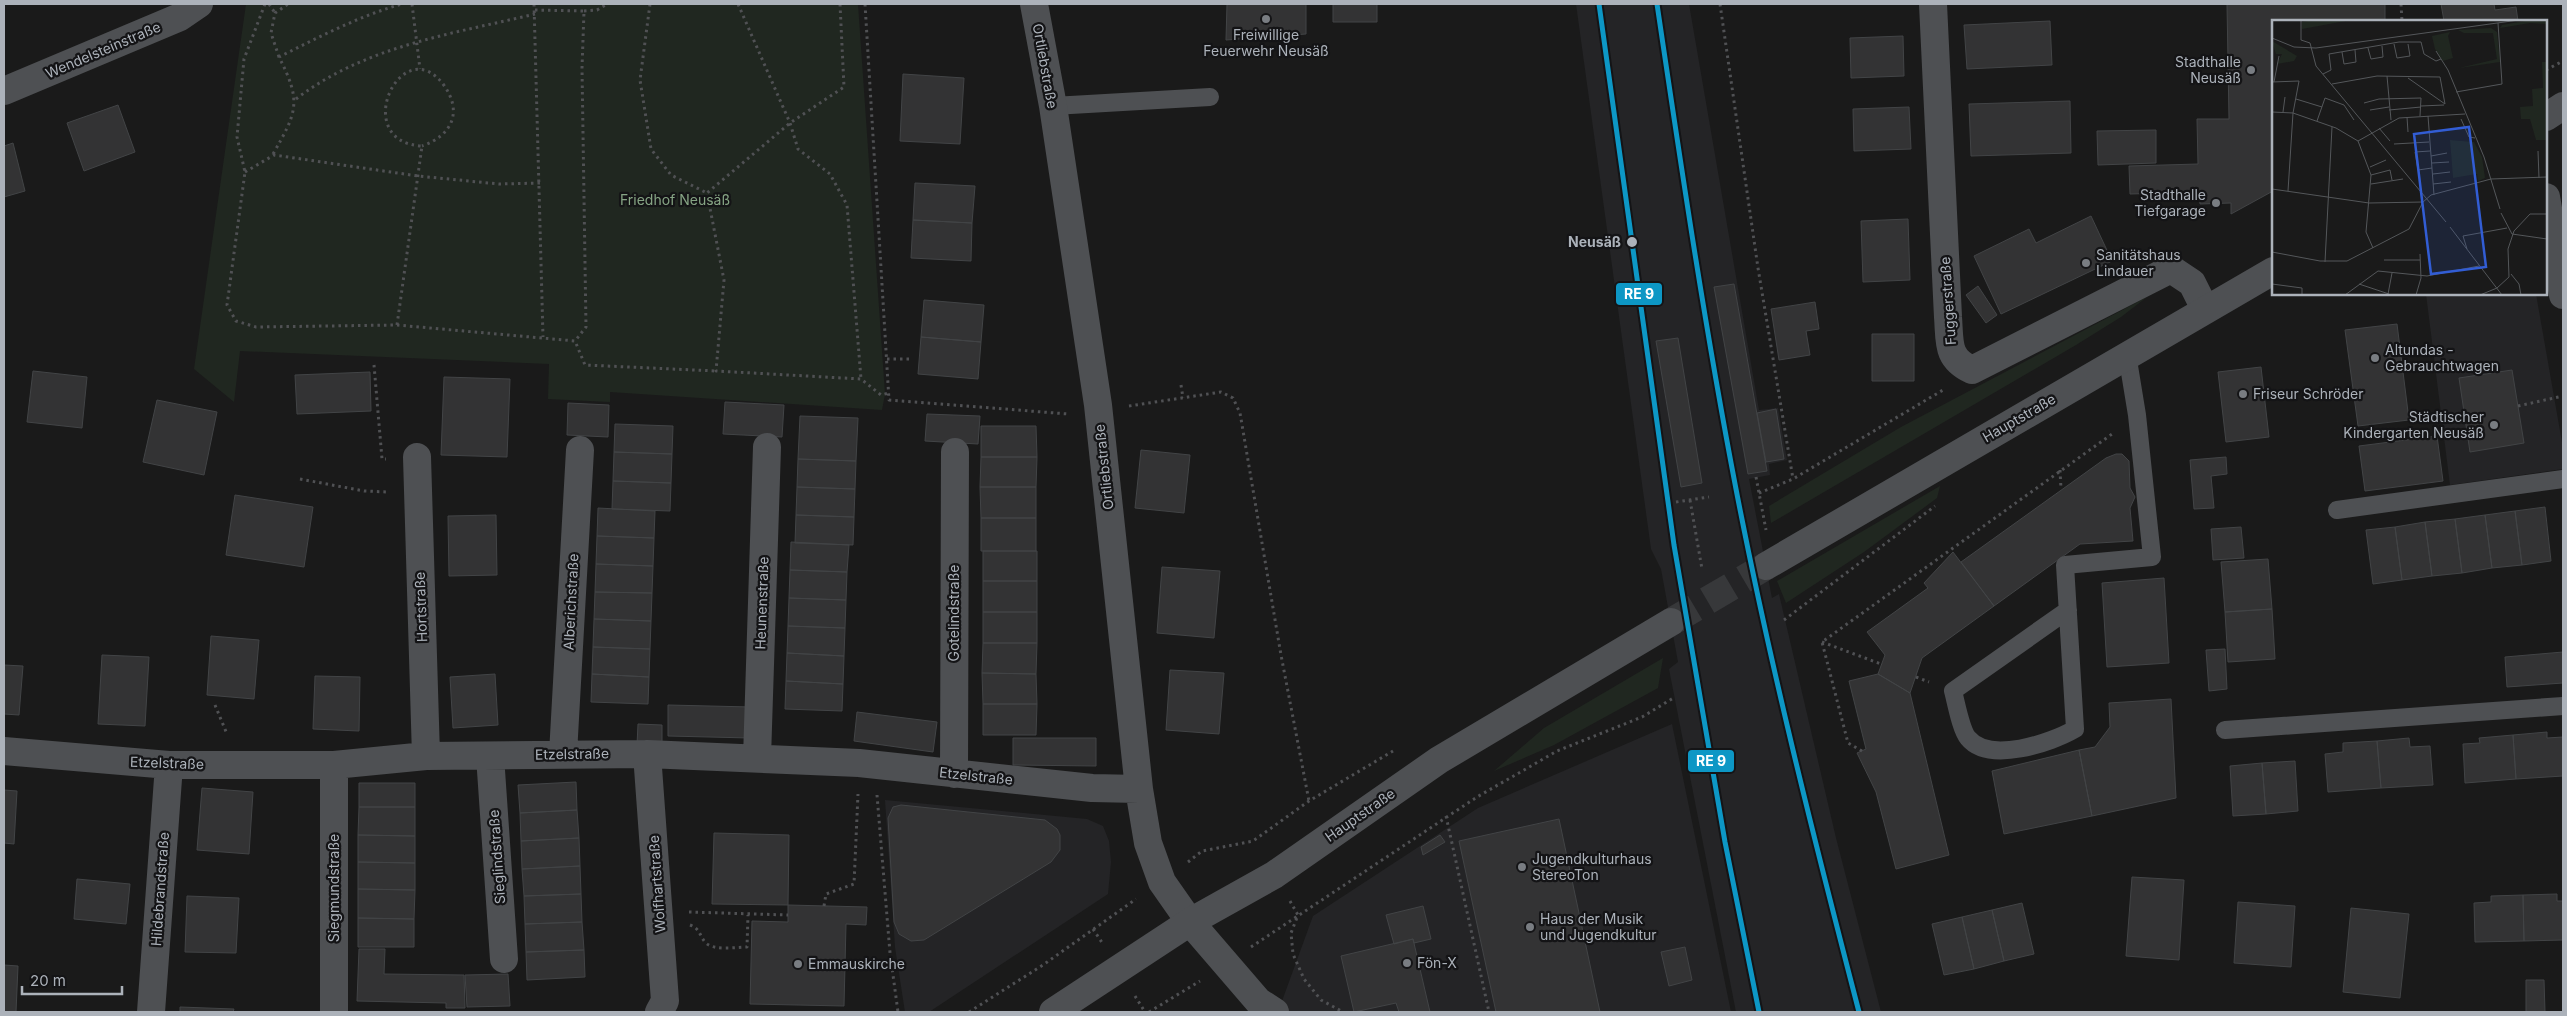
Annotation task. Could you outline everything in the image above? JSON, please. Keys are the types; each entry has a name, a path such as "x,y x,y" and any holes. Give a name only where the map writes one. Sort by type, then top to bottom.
{"street":[{"name":"Wendelsteinstraße","path":"4,91 180,17 199,4"},
{"name":"Ortliebstraße","path":"1034,4 1053,106 1098,411 1139,789 1148,844 1162,882 1190,922 1263,1008"},
{"name":"Fuggerstraße","path":"1933,4 1948,317 1951,351 1960,364 1972,370 2171,269 2192,283 2206,309"},
{"path":"2547,116 2563,106"},
{"path":"2547,203 2563,295"},
{"name":"Hauptstraße","path":"1766,566 2127,354 2272,272"},
{"name":"Heunenstraße","path":"757,758 767,447"},
{"name":"Alberichstraße","path":"563,754 580,450"},
{"name":"Gotelindstraße","path":"954,774 955,452"},
{"name":"Hortstraße","path":"417,457 426,756"},
{"name":"Hauptstraße","path":"1053,1012 1190,922 1274,875 1439,760 1671,622"},
{"name":"Etzelstraße","path":"4,751 168,765 334,764 426,756 647,754 867,764 1092,788 1139,789"},
{"name":"Wolfhartstraße","path":"647,754 671,918 665,1002 659,1012"},
{"name":"Sieglindstraße","path":"490,756 504,959"},
{"name":"Siegmundstraße","path":"334,764 334,1012"},
{"name":"Hildebrandstraße","path":"151,1012 168,765"}],"lane":[{"path":"1053,106 1210,97"},
{"path":"2068,610 1953,691 1967,738 1980,748 1997,752 2056,740 2075,729 2068,610 2065,565 2152,557 2137,415 2127,354"},
{"path":"2337,510 2563,479"},
{"path":"2225,730 2563,706"}],"path":[{"path":"265,4 244,59 237,137 245,172 227,305 236,321 256,327 397,325 575,341"},
{"path":"269,4 276,13"},
{"path":"288,4 276,13 271,33 296,100"},
{"path":"279,57 337,27 379,10 402,4"},
{"path":"412,4 420,69"},
{"path":"534,4 543,337"},
{"path":"271,157 286,130 296,100 318,83 392,49 535,12 597,10 607,4"},
{"path":"650,4 640,80 651,149 671,176 707,193"},
{"path":"738,4 790,124 798,149 830,174 848,205 860,379"},
{"path":"707,193 790,124 844,87 840,4"},
{"path":"866,4 889,400 1072,414 1221,392 1233,398 1240,413 1309,802"},
{"path":"1720,4 1757,258 1793,479"},
{"path":"2401,4 2402,20"},
{"path":"575,341 586,327 582,68 584,11"},
{"path":"2547,70 2563,62"},
{"path":"420,69 440,81 450,93 454,108 451,125 441,137 422,146 412,145 393,133 386,121 385,109 388,91 394,83 409,71 420,69"},
{"path":"397,325 422,146"},
{"path":"245,172 274,154 418,176 499,184 540,183"},
{"path":"707,193 724,280 716,371"},
{"path":"575,341 585,365 860,379 880,394 888,393"},
{"path":"887,359 910,359"},
{"path":"1759,493 1793,479 1944,390 1960,364"},
{"path":"374,365 382,459 417,457"},
{"path":"1181,385 1183,398"},
{"path":"2518,406 2563,396"},
{"path":"1822,642 2137,415"},
{"path":"2060,470 2061,489"},
{"path":"1756,476 1765,528"},
{"path":"300,479 364,491 417,492"},
{"path":"1676,502 1709,497"},
{"path":"1690,500 1702,569"},
{"path":"1822,642 1881,664"},
{"path":"1822,642 1848,743 1862,751"},
{"path":"1149,1012 1226,964 1446,816 1557,751 1642,717 1675,697"},
{"path":"824,906 826,894 854,884 867,764"},
{"path":"867,764 898,1012"},
{"path":"1446,816 1489,1012"},
{"path":"968,1012 1043,965 1162,882"},
{"path":"671,918 700,930 706,943 713,946 748,947 748,915"},
{"path":"671,918 788,915"},
{"path":"1298,915 1291,933 1293,947 1304,979 1321,1000 1343,1012"}],"shaded area":[{"path":"1576,4 1689,4 1759,410 1778,408 1787,460 1769,464 1770,475 1749,479 1772,598 1779,594 1836,838 1881,1012 1736,1012 1669,669 1678,662 1661,569 1651,549"},
{"path":"2426,295 2536,295 2563,448 2563,469 2450,485"},
{"path":"1672,724 1731,1012 1278,1012 1313,916 1478,808"},
{"path":"885,800 1087,819 1103,826 1109,841 1111,862 1108,894 929,1012 905,1012 895,947"}],"green space":[{"name":"Friedhof Neusäß","path":"246,4 858,4 885,394 882,410 610,392 610,402 548,399 549,364 240,351 234,402 194,369"},
{"path":"2147,297 2121,317 2076,345 1771,523 1769,506 1901,427"},
{"path":"1940,486 1937,498 1864,552 1786,603 1777,581"},
{"path":"1663,658 1658,688 1554,745 1494,771 1544,728"}],"building":[{"name":"Freiwillige Feuerwehr Neusäß","path":"1227,4 1306,4 1306,34 1226,40"},
{"path":"1333,4 1377,4 1377,22 1333,22"},
{"name":"Stadthalle Neusäß","path":"2227,4 2385,4 2385,20 2272,20 2272,192 2231,214 2231,203 2200,204 2199,192 2130,194 2129,166 2198,164 2197,119 2229,119"},
{"path":"2441,4 2494,4 2495,10 2516,7 2518,20 2444,20"},
{"path":"2050,21 2052,65 1967,69 1964,25"},
{"path":"1903,36 1904,76 1851,78 1850,38"},
{"path":"903,74 964,78 960,144 900,141"},
{"path":"2070,101 2071,153 1971,156 1969,104"},
{"path":"118,105 135,152 84,171 67,123"},
{"path":"1909,107 1911,149 1854,151 1853,109"},
{"path":"2156,130 2156,163 2098,165 2097,131"},
{"path":"13,143 25,191 4,197 4,146"},
{"path":"915,183 975,186 972,223 913,220"},
{"path":"2091,216 2112,261 2001,314 1974,256 2029,229 2036,243"},
{"path":"1908,219 1910,280 1863,282 1861,221"},
{"path":"913,220 972,223 971,261 911,258"},
{"path":"1734,284 1767,471 1748,474 1714,287"},
{"path":"1978,286 1997,315 1986,323 1966,295"},
{"path":"924,300 984,305 981,342 921,337"},
{"path":"1815,302 1819,329 1806,331 1810,355 1779,360 1771,309"},
{"name":"Altundas - Gebrauchtwagen","path":"2397,324 2409,420 2358,426 2345,330"},
{"path":"1872,334 1914,334 1914,381 1872,381"},
{"path":"921,337 981,342 978,379 918,374"},
{"path":"1678,338 1702,483 1681,487 1656,341"},
{"path":"2261,367 2269,437 2226,442 2218,372"},
{"name":"Städtischer Kindergarten Neusäß","path":"2512,370 2524,443 2470,452 2459,378"},
{"path":"33,371 87,377 82,428 27,422"},
{"path":"370,372 371,411 297,414 295,375"},
{"path":"444,377 510,379 507,457 441,455"},
{"path":"157,400 217,412 204,475 143,462"},
{"path":"725,402 784,405 782,437 723,434"},
{"path":"568,403 609,405 608,437 567,435"},
{"path":"1776,409 1784,459 1766,462 1757,413"},
{"path":"927,414 980,416 978,444 925,441"},
{"path":"800,416 858,418 856,461 798,459"},
{"path":"615,424 673,426 672,454 614,452"},
{"path":"981,426 1036,426 1037,457 981,457"},
{"path":"2437,436 2443,481 2365,491 2359,446"},
{"path":"1141,450 1190,455 1184,513 1135,508"},
{"path":"614,452 672,454 671,483 613,481"},
{"path":"2122,454 2129,461 2130,488 2135,497 2130,508 2133,541 2080,544 1994,606 1961,562 2106,458"},
{"path":"981,457 1037,457 1036,487 980,487"},
{"path":"2226,457 2227,474 2211,476 2214,508 2194,509 2190,460"},
{"path":"798,459 856,461 855,489 797,487"},
{"path":"613,481 671,483 670,511 612,509"},
{"path":"797,487 855,489 854,517 796,515"},
{"path":"980,487 1036,487 1036,518 981,518"},
{"path":"235,495 313,507 304,567 226,555"},
{"path":"2545,507 2551,561 2522,565 2515,511"},
{"path":"598,508 655,511 654,538 597,536"},
{"path":"2515,511 2522,565 2492,568 2485,515"},
{"path":"496,515 497,575 449,576 448,516"},
{"path":"796,515 854,517 853,545 795,543"},
{"path":"2485,515 2492,568 2462,573 2455,519"},
{"path":"981,518 1036,518 1036,551 981,551"},
{"path":"2455,519 2462,573 2432,576 2425,522"},
{"path":"2425,522 2432,576 2402,580 2395,527"},
{"path":"2241,527 2244,558 2213,560 2211,529"},
{"path":"2395,527 2402,580 2373,584 2366,530"},
{"path":"597,536 654,538 653,566 596,564"},
{"path":"791,542 849,545 847,572 790,570"},
{"path":"983,551 1037,551 1037,581 983,581"},
{"path":"1953,552 1994,606 1922,658 1910,693 1878,674 1885,655 1867,632 1928,588 1924,583"},
{"path":"2268,559 2272,609 2225,612 2221,562"},
{"path":"596,564 653,566 652,593 595,592"},
{"path":"1162,567 1220,571 1214,638 1157,633"},
{"path":"790,570 847,572 846,600 789,598"},
{"path":"2164,578 2169,663 2107,667 2102,583"},
{"path":"983,581 1037,581 1037,612 983,612"},
{"path":"595,592 652,593 651,621 594,619"},
{"path":"789,598 846,600 845,628 788,626"},
{"path":"2272,609 2275,659 2228,662 2225,612"},
{"path":"983,612 1037,612 1037,643 983,643"},
{"path":"594,619 651,621 650,649 593,647"},
{"path":"788,626 845,628 844,656 787,653"},
{"path":"211,636 259,640 254,699 207,695"},
{"path":"983,643 1037,643 1036,674 982,673"},
{"path":"593,647 650,649 649,677 592,674"},
{"path":"2225,649 2227,689 2209,691 2206,650"},
{"path":"2563,652 2563,683 2507,687 2505,657"},
{"path":"787,653 844,656 843,684 786,681"},
{"path":"102,655 149,657 145,726 98,724"},
{"path":"4,665 23,666 19,715 4,714"},
{"path":"1170,670 1224,673 1219,734 1166,730"},
{"path":"982,673 1036,674 1037,704 983,704"},
{"path":"495,674 498,725 453,728 450,677"},
{"path":"592,674 649,677 648,704 591,702"},
{"path":"1878,674 1910,693 1949,855 1896,869 1876,792 1857,753 1866,749 1849,681"},
{"path":"315,676 360,677 359,731 313,729"},
{"path":"786,681 843,684 842,711 785,709"},
{"path":"2171,699 2176,798 2092,816 2079,750 2095,747 2110,727 2109,703"},
{"path":"983,704 1037,704 1036,735 983,735"},
{"path":"668,705 751,707 750,738 668,736"},
{"path":"857,712 937,722 933,752 854,741"},
{"path":"638,724 662,725 662,746 637,745"},
{"path":"2547,732 2547,738 2563,737 2563,776 2516,779 2513,735"},
{"path":"2513,735 2516,779 2465,783 2463,744 2480,743 2479,738"},
{"path":"1013,738 1096,738 1096,766 1013,765"},
{"path":"2409,738 2410,747 2430,746 2433,785 2381,788 2377,741"},
{"path":"2377,741 2381,788 2328,792 2325,754 2343,752 2343,743"},
{"path":"2079,750 2092,816 2004,834 1992,771"},
{"path":"2295,761 2298,811 2266,814 2262,763"},
{"path":"2262,763 2266,814 2233,816 2230,766"},
{"path":"576,782 577,810 520,813 518,785"},
{"path":"359,783 415,783 415,807 359,807"},
{"path":"202,788 253,792 249,854 197,850"},
{"path":"4,790 17,791 14,844 4,843"},
{"path":"901,805 1045,820 1057,829 1060,835 1060,850 1051,862 924,940 911,941 899,934 894,922 888,818 893,807"},
{"path":"359,807 415,807 415,836 358,835"},
{"path":"577,810 579,838 521,841 520,813"},
{"name":"Haus der Musik und Jugendkultur","path":"1559,819 1600,1012 1496,1012 1459,841"},
{"path":"714,833 789,835 788,905 712,904"},
{"path":"358,835 415,836 415,863 358,862"},
{"path":"1440,835 1445,842 1423,855 1421,847"},
{"path":"579,838 580,866 522,869 521,841"},
{"path":"358,862 415,863 415,890 358,889"},
{"path":"580,866 581,894 524,896 522,869"},
{"path":"2132,877 2184,880 2179,960 2126,956"},
{"path":"77,879 130,884 126,924 74,919"},
{"path":"358,889 415,890 414,919 358,918"},
{"path":"581,894 582,922 525,924 524,896"},
{"path":"2557,894 2557,901 2563,901 2563,940 2524,941 2523,895"},
{"path":"2523,895 2524,941 2475,942 2474,903 2491,902 2491,896"},
{"path":"187,896 239,898 236,953 185,952"},
{"path":"2238,902 2295,906 2291,967 2234,963"},
{"path":"2022,903 2034,954 2004,961 1992,910"},
{"name":"Emmauskirche","path":"788,905 867,907 866,925 846,924 844,1006 750,1004 752,921 788,922"},
{"path":"1423,906 1431,939 1414,943 1413,939 1394,944 1386,915"},
{"path":"2351,908 2409,914 2400,998 2343,992"},
{"path":"1992,910 2004,961 1974,969 1962,917"},
{"path":"1962,917 1974,969 1944,975 1932,924"},
{"path":"358,918 414,919 414,947 358,947"},
{"path":"582,922 584,950 526,952 525,924"},
{"path":"1413,939 1430,1012 1399,1012 1396,1003 1354,1012 1341,956"},
{"path":"1685,947 1692,980 1669,986 1661,952"},
{"path":"359,949 385,949 384,974 464,975 465,1008 446,1008 446,1003 357,1001"},
{"path":"584,950 585,977 527,980 526,952"},
{"path":"4,965 18,966 16,1012 4,1012"},
{"path":"508,974 510,1006 467,1007 465,975"},
{"path":"2526,980 2544,980 2545,1012 2526,1012"},
{"path":"180,1007 234,1009 233,1012 180,1012"}],"tunnel":[{"path":"1671,622 1766,566"}],"transit line":[{"path":"1599,4 1674,545 1725,842 1759,1012"},
{"path":"1657,4 1704,308 1749,555 1793,752 1859,1012"}],"place":[{"name":"Freiwillige Feuerwehr Neusäß","path":"1266,19"},
{"name":"Stadthalle Neusäß","path":"2251,70"},
{"name":"Stadthalle Tiefgarage","path":"2216,203"},
{"name":"Neusäß","path":"1632,242"},
{"name":"Sanitätshaus Lindauer","path":"2086,263"},
{"name":"Altundas - Gebrauchtwagen","path":"2375,358"},
{"name":"Friseur Schröder","path":"2243,394"},
{"name":"Städtischer Kindergarten Neusäß","path":"2494,425"},
{"name":"Jugendkulturhaus StereoTon","path":"1522,867"},
{"name":"Haus der Musik und Jugendkultur","path":"1530,927"},
{"name":"Fön-X","path":"1407,963"},
{"name":"Emmauskirche","path":"798,964"}]}
